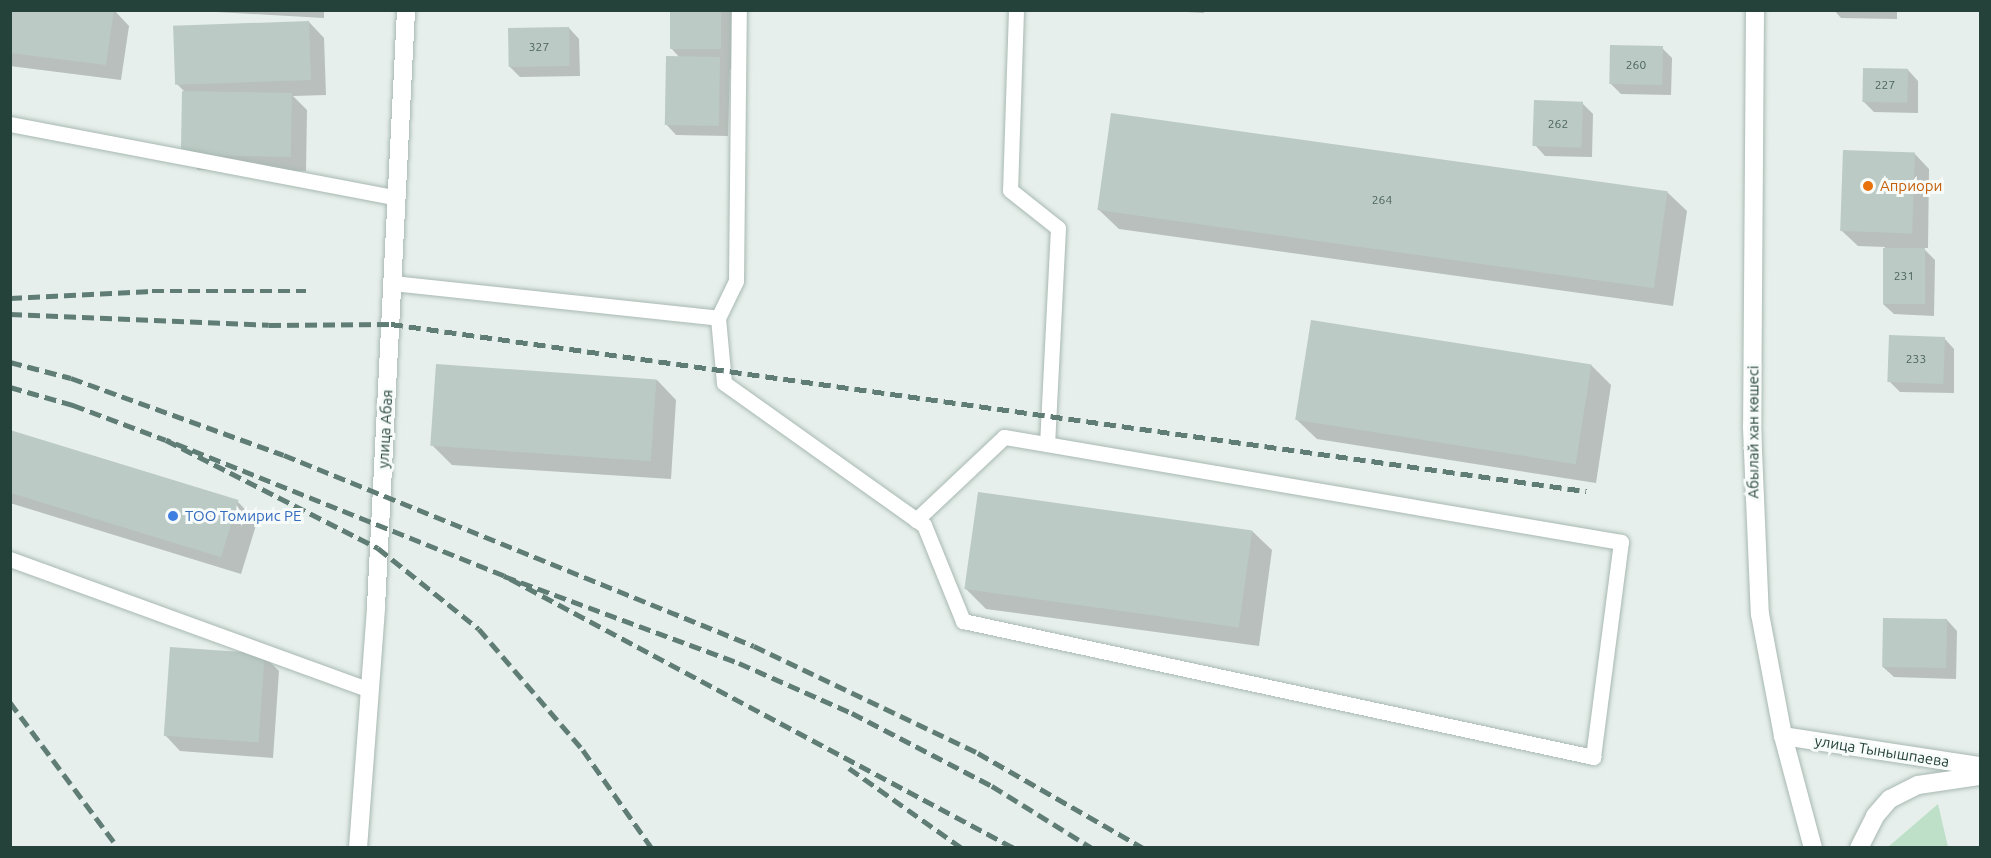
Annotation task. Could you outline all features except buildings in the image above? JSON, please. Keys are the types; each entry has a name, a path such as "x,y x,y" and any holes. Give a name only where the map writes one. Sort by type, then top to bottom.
{"street":[{"name":"улица Абая","path":"358,848 393,283 406,10"},
{"name":"Абылай хан көшесі","path":"1755,10 1753,513 1760,614 1783,735 1814,848"},
{"name":"улица Тынышпаева","path":"1783,735 1980,766"},
{"path":"1858,848 1875,816 1890,800 1918,785 1980,776"}],"lane":[{"path":"739,10 736,281 718,318 724,383 916,520 924,525 963,621 1593,758 1621,542 1004,437 916,520"},
{"path":"1016,10 1010,190 1058,228 1047,444"},
{"path":"10,124 397,198"},
{"path":"393,283 718,318"},
{"path":"10,559 369,690"}],"green space":[{"path":"1938,804 1948,847 1888,847"}],"railway":[{"path":"10,298 152,291 306,291"},
{"path":"10,314 269,325 391,324 1586,491"},
{"path":"10,362 71,378 284,455 754,646 978,753 1143,848"},
{"path":"10,387 73,405 166,440"},
{"path":"504,576 166,440 378,548 479,629 583,750 652,848"},
{"path":"1013,848 504,576 739,663 852,713 992,786 1092,848"},
{"path":"10,702 114,842"},
{"path":"849,768 962,848"}],"place":[{"name":"Априори","path":"1868,186"},
{"name":"ТОО Томирис РЕ","path":"173,516"}]}
